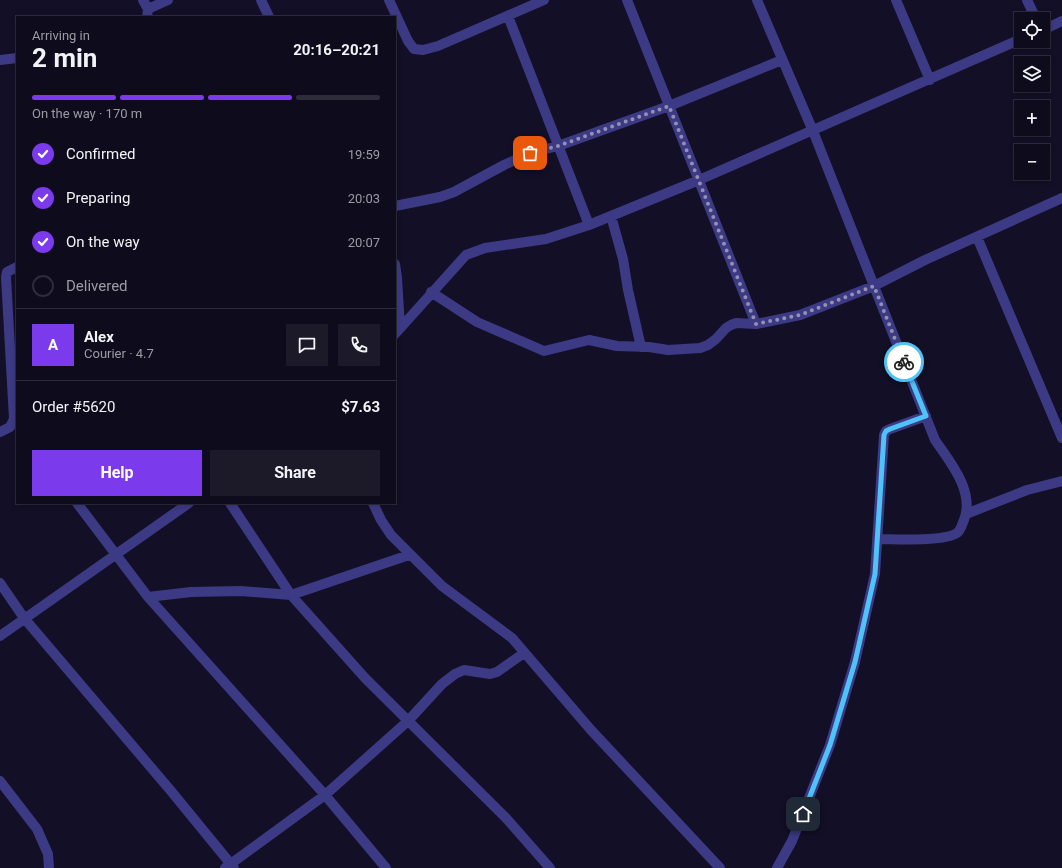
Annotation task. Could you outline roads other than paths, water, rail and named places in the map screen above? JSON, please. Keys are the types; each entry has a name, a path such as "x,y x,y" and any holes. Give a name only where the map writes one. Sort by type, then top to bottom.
{"street":[{"path":"146,9 168,0"},
{"path":"261,0 269,16"},
{"path":"389,0 408,41 414,49 423,50 438,46 544,0"},
{"path":"627,0 756,324"},
{"path":"757,0 813,131 935,440 948,458 962,484 967,502 966,514 961,528 952,535 932,539 878,540"},
{"path":"896,0 930,80"},
{"path":"1027,0 1033,12"},
{"path":"508,16 589,225"},
{"path":"1050,27 1062,21"},
{"path":"398,331 466,254 485,248 546,239 589,225 813,131 1014,42"},
{"path":"0,60 16,58"},
{"path":"396,206 440,197 454,192 530,153 558,146 669,106 782,60"},
{"path":"431,292 476,322 544,351 589,340 617,346 668,350 700,348 708,345 731,325 736,323 756,324 800,315 874,286 925,260 1062,198"},
{"path":"611,216 623,259 628,290 641,347"},
{"path":"977,237 1062,438"},
{"path":"0,432 10,427 16,421 14,364 6,277 7,272 16,268"},
{"path":"396,271 398,331"},
{"path":"777,868 792,841 830,745 855,662 875,574 884,435 886,431 890,429 926,416"},
{"path":"966,514 1027,490 1062,481"},
{"path":"78,504 148,597 325,795 386,868"},
{"path":"0,636 188,504"},
{"path":"231,504 291,595 366,678 506,818 550,868"},
{"path":"373,504 381,520 391,535 409,555 442,586 502,630 591,730 720,868"},
{"path":"148,597 191,592 234,591 291,595 409,555"},
{"path":"0,583 24,618 166,785 230,867 325,795 408,721 442,684 455,674 464,670 490,674 496,672 524,653"},
{"path":"0,781 37,829 48,854 49,868"}]}
